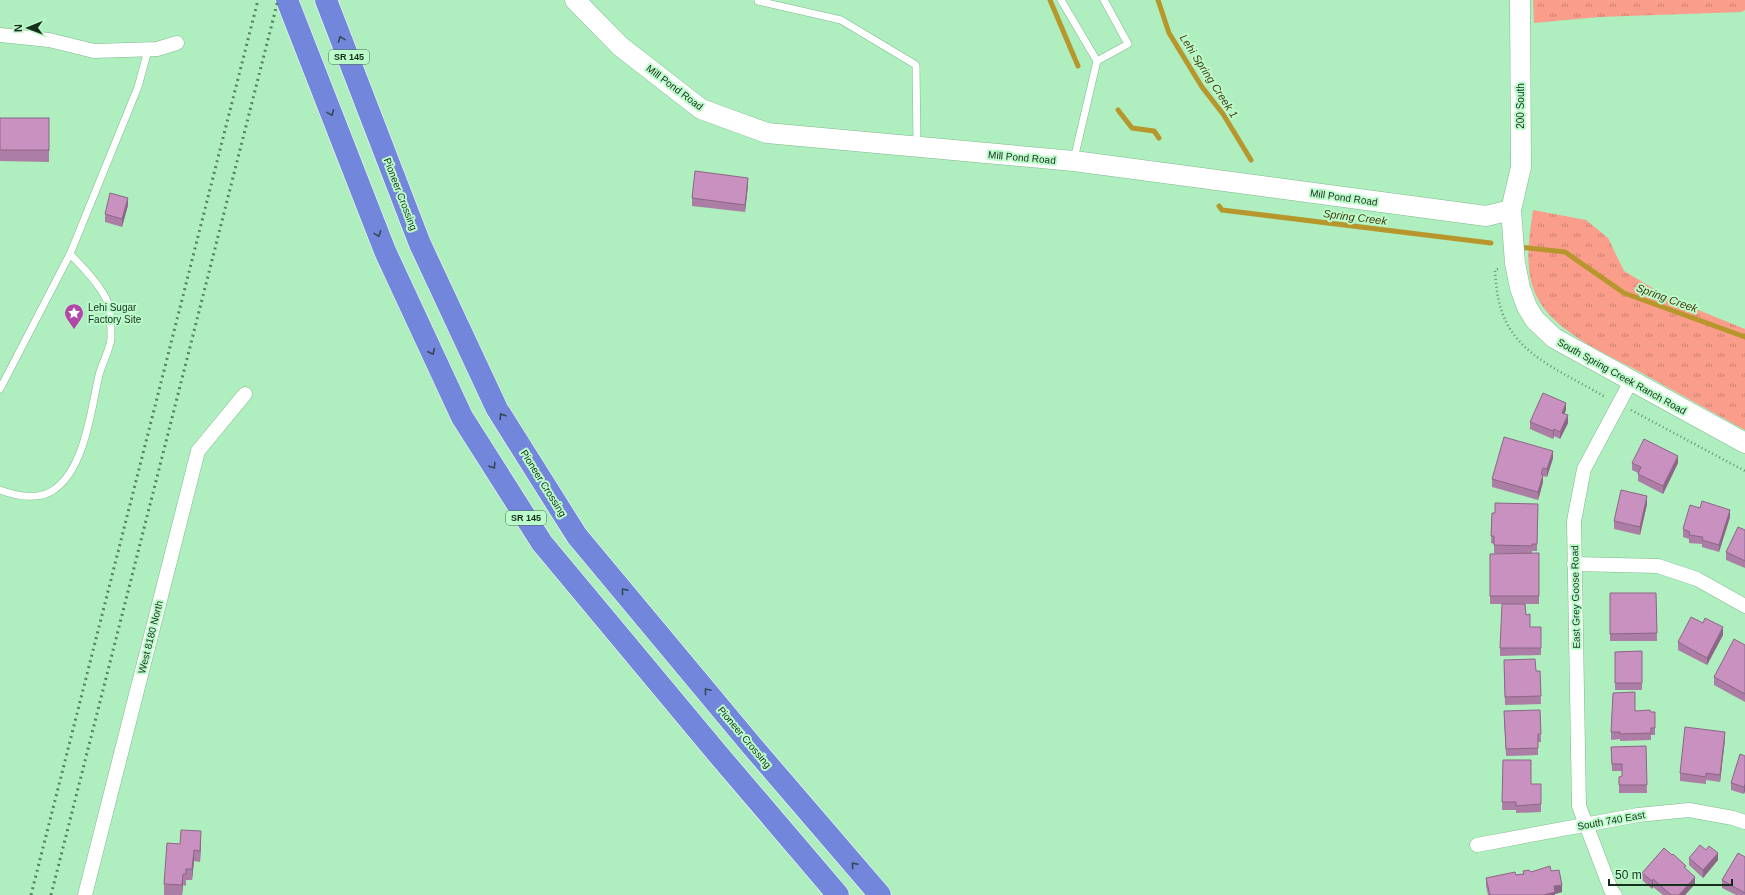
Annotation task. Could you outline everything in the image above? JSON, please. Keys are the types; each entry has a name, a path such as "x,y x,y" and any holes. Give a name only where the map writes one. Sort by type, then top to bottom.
{"highway":[{"name":"SR 145","path":"287,0 385,252 462,416 542,543 717,754 838,895"},
{"name":"Pioneer Crossing","path":"326,0 420,244 498,409 577,536 880,895"}],"street":[{"name":"Mill Pond Road","path":"576,0 620,46 701,109 767,133 1074,161 1486,216 1511,210"},
{"name":"200 South","path":"1515,263 1511,210 1521,167 1520,0"},
{"path":"0,35 49,40 94,50 148,50 177,43"},
{"name":"South Spring Creek Ranch Road","path":"1515,263 1522,294 1527,306 1535,320 1554,338 1745,443"},
{"name":"East Grey Goose Road","path":"1615,895 1611,890 1579,806 1574,521 1584,469 1631,381"},
{"name":"West 8180 North","path":"85,895 198,451 245,394"},
{"path":"1574,564 1658,566 1697,578 1745,606"},
{"name":"South 740 East","path":"1477,845 1638,815 1689,810 1733,818 1745,822"}],"lane":[{"path":"1061,0 1097,61 1074,161"},
{"path":"1097,61 1128,44 1104,0"},
{"path":"758,1 841,20 916,65 917,147"},
{"path":"0,389 70,254 138,87 148,50"},
{"path":"0,490 13,495 41,496 54,490 71,472 80,450 111,339 109,306 93,279 70,254"}],"path":[{"path":"1638,414 1745,472"}],"green space":[{"path":"1533,0 1745,0 1745,10 1741,12 1599,17 1534,23"},
{"path":"1533,210 1586,220 1608,238 1624,271 1671,299 1745,329 1745,430 1601,352 1571,333 1547,312 1533,289 1530,278 1528,255"}],"building":[{"path":"0,118 49,118 49,150 0,150"},
{"path":"695,171 748,178 745,205 692,198"},
{"path":"110,193 128,198 122,219 105,214"},
{"path":"1543,393 1566,403 1562,413 1568,415 1560,432 1554,429 1553,431 1530,422"},
{"path":"1504,437 1553,451 1547,469 1543,468 1541,474 1543,475 1538,492 1492,479"},
{"path":"1644,439 1678,456 1663,486 1638,474 1641,467 1632,463"},
{"path":"1621,490 1647,496 1640,527 1614,521"},
{"path":"1702,501 1730,510 1719,545 1702,540 1703,537 1689,535 1690,532 1683,529 1690,505 1700,508"},
{"path":"1495,503 1538,504 1537,544 1532,544 1532,546 1494,545 1494,536 1491,536 1492,513 1495,513"},
{"path":"1738,527 1745,530 1745,561 1726,552"},
{"path":"1539,553 1539,596 1490,596 1490,554"},
{"path":"1610,593 1656,593 1657,633 1610,634"},
{"path":"1502,604 1525,604 1526,615 1530,614 1530,627 1541,627 1541,648 1500,648"},
{"path":"1691,617 1703,623 1705,618 1723,627 1707,658 1678,642"},
{"path":"1734,639 1745,645 1745,694 1714,677"},
{"path":"1642,651 1642,683 1615,683 1615,652"},
{"path":"1535,659 1536,671 1540,671 1541,696 1505,697 1504,660"},
{"path":"1635,692 1635,711 1650,710 1651,712 1655,712 1655,728 1651,728 1651,733 1620,734 1620,732 1611,732 1613,693"},
{"path":"1540,710 1541,734 1538,734 1538,748 1506,749 1504,711"},
{"path":"1685,727 1725,732 1720,775 1706,773 1706,777 1680,773"},
{"path":"1646,746 1647,785 1619,785 1619,777 1622,776 1622,764 1612,764 1611,747"},
{"path":"1740,754 1745,756 1744,787 1731,783"},
{"path":"1503,760 1531,760 1531,784 1541,784 1541,804 1516,806 1516,802 1502,802"},
{"path":"181,830 201,831 200,851 194,850 192,869 186,869 186,874 183,874 182,885 164,884 167,843 180,844"},
{"path":"1700,845 1706,850 1709,846 1718,853 1703,870 1689,858"},
{"path":"1664,848 1686,866 1684,867 1695,877 1679,895 1671,895 1653,879 1652,881 1642,873"},
{"path":"1738,853 1745,857 1745,893 1722,880"},
{"path":"1550,866 1551,871 1559,870 1562,885 1554,886 1555,892 1544,895 1490,895 1486,878 1515,872 1516,875 1524,874 1523,871 1529,870 1531,872"}],"waterway":[{"name":"Spring Creek","path":"1050,0 1078,66"},
{"name":"Lehi Spring Creek 1","path":"1158,0 1169,33 1202,87 1223,114 1251,160"},
{"name":"Spring Creek","path":"1118,110 1132,128 1154,131 1159,138"},
{"name":"Spring Creek","path":"1219,206 1222,210 1491,243"},
{"name":"Spring Creek","path":"1520,247 1565,252 1624,293 1745,337"}],"railway":[{"path":"31,895 258,0"},
{"path":"51,895 278,0"}],"place":[{"name":"Lehi Sugar Factory Site","path":"74,330"}]}
